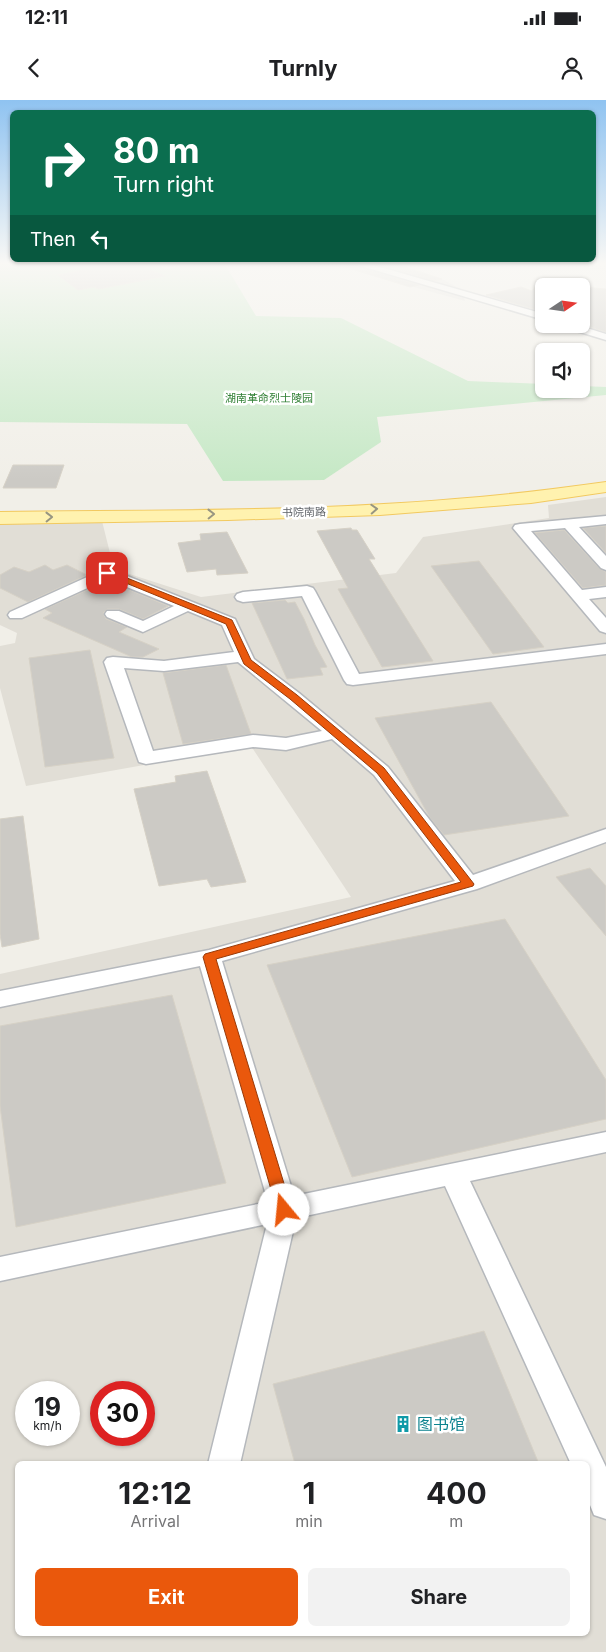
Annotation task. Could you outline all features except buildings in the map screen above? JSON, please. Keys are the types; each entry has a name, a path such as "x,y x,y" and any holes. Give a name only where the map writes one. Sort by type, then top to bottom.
{"main road":[{"name":"书院南路","path":"0,504 317,498 428,493 557,482 606,475"},
{"name":"书院南路","path":"0,518 326,511 433,506 566,493 606,486"}],"street":[{"path":"606,520 520,528 606,628"},
{"path":"568,523 606,566"},
{"path":"16,614 107,573 229,622 247,662 381,771 469,884"},
{"path":"243,598 307,591 353,680 606,649"},
{"path":"578,595 606,592"},
{"path":"113,614 142,627 188,605"},
{"path":"244,656 164,666 113,662 146,758 253,741 286,744 336,733"},
{"path":"0,1000 209,957 469,884 606,835"},
{"path":"209,957 284,1210 225,1461"},
{"path":"0,1269 606,1142"},
{"path":"453,1174 586,1461"},
{"path":"590,1469 606,1503"}],"shaded area":[{"path":"606,497 606,1652 0,1652 0,974 351,897 251,746 26,786 0,688 0,646 15,643 17,633 0,625 0,523 102,521 114,569 201,597 396,573 423,537 549,518 548,505"}],"green space":[{"name":"湖南革命烈士陵园","path":"0,335 376,335 468,381 535,384 535,398 575,398 377,417 381,442 324,480 223,481 187,424 0,422"},
{"name":"湖南革命烈士陵园","path":"590,386 606,387 606,395 590,397"}],"place":[{"name":"图书馆","path":"403,1424"}],"route":[{"path":"107,573 229,622 247,662 293,697 381,771 469,884 209,957 284,1210"}]}
